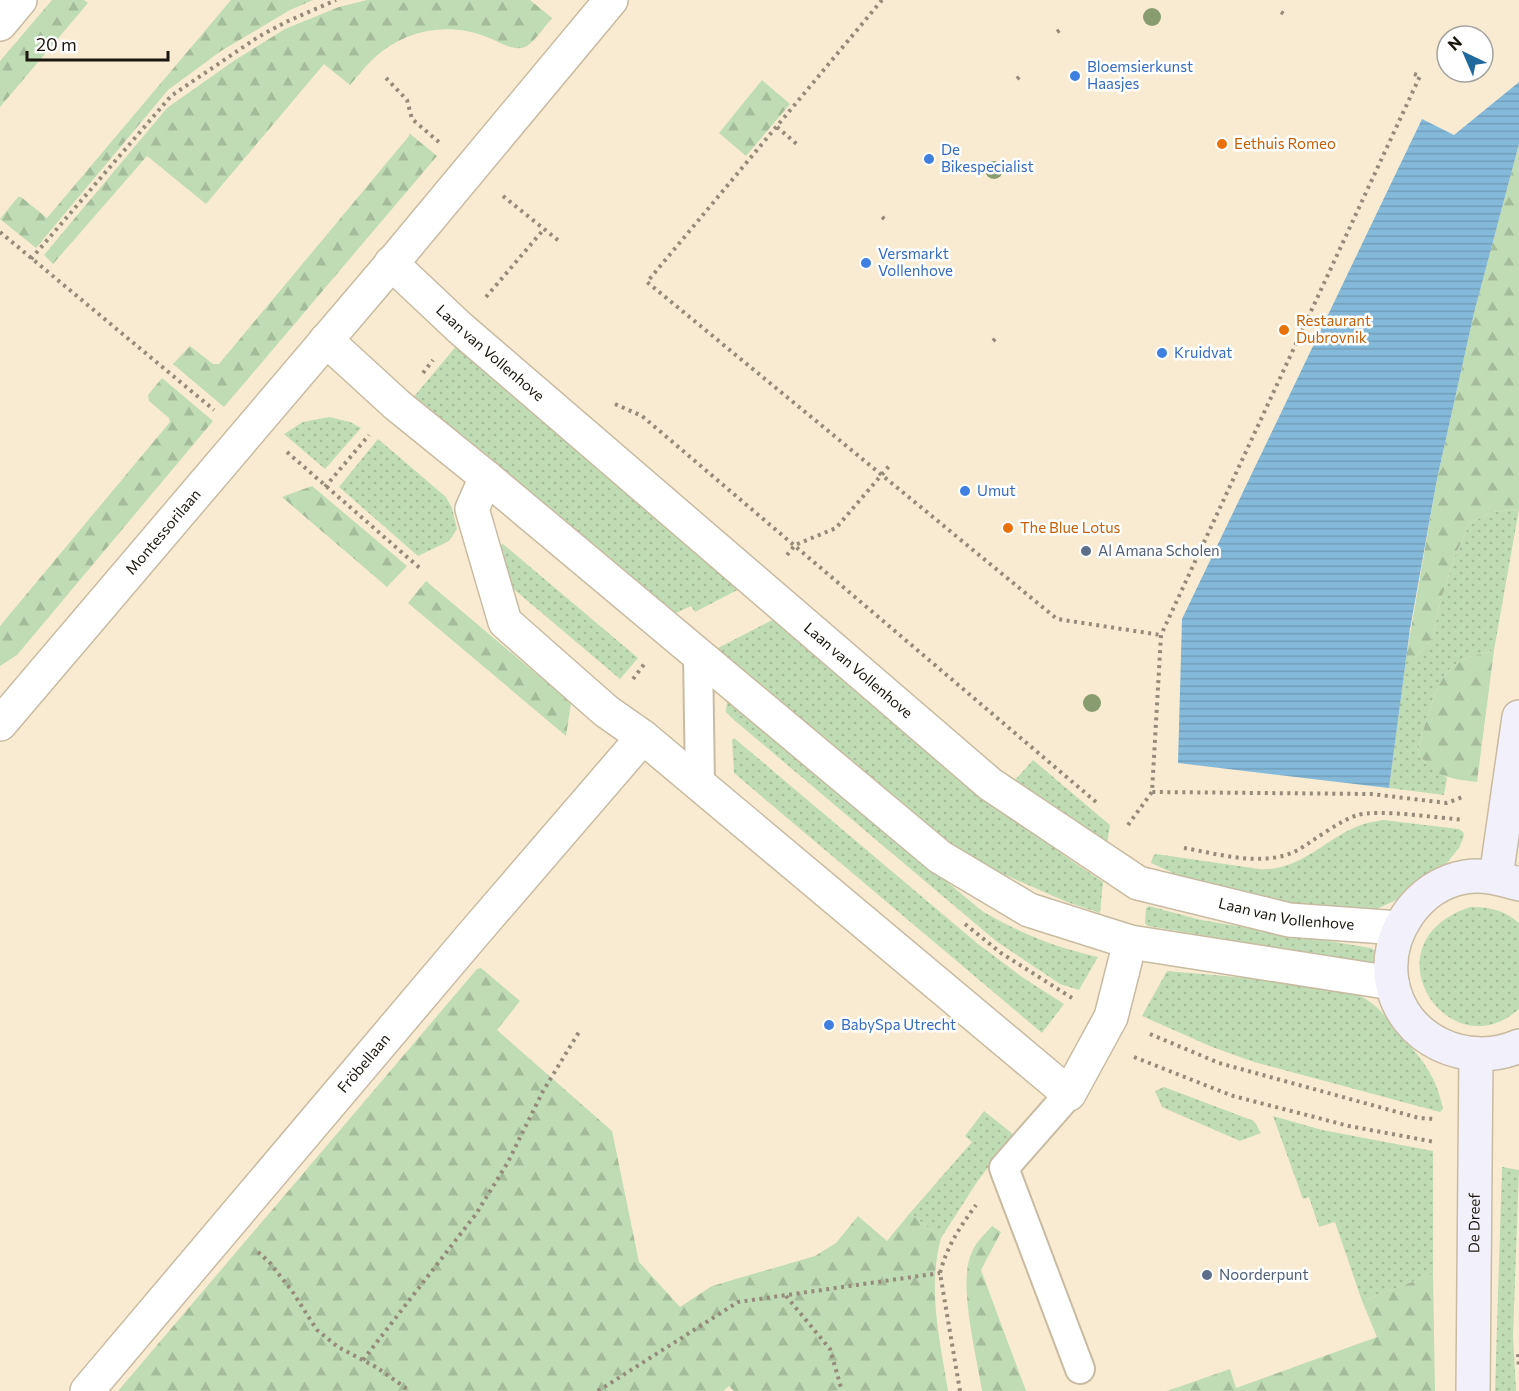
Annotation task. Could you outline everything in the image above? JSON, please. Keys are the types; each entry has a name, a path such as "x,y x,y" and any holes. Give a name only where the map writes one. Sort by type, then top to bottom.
{"main road":[{"path":"1519,717 1504,824 1508,880 1465,877 1437,887 1413,907 1399,928 1391,958 1392,982 1403,1011 1421,1033 1447,1049 1476,1056 1507,1052 1519,1046"},
{"name":"De Dreef","path":"1473,1391 1476,1056"}],"street":[{"path":"0,24 20,0"},
{"path":"610,0 326,340 397,405 940,857 1029,910 1130,942 1392,982"},
{"name":"Laan van Vollenhove","path":"391,263 460,328 990,784 1138,883 1289,921 1399,928"},
{"name":"Montessorilaan","path":"0,724 326,340"},
{"path":"486,477 472,509 506,622 606,711 643,737 1069,1094 1106,1027 1130,942"},
{"name":"Fröbellaan","path":"87,1391 643,737"}],"lane":[{"path":"698,654 700,785"},
{"path":"1069,1094 1004,1168 1080,1369"}],"path":[{"path":"31,259 171,96 258,37 336,0"},
{"path":"882,0 647,282 1057,619 1161,635"},
{"path":"1414,74 1420,76 1161,635 1152,792 1371,794 1447,803 1466,795"},
{"path":"777,128 799,146"},
{"path":"0,232 245,436 280,446 422,570"},
{"path":"611,403 642,416 1100,805"},
{"path":"836,528 890,465"},
{"path":"1176,847 1252,859 1281,857 1357,815 1374,813 1504,824"},
{"path":"1106,1027 1125,1054 1233,1096 1349,1126 1476,1135"},
{"path":"1106,1027 1219,1063 1476,1135"},
{"path":"363,1360 476,1214 508,1162 543,1091 579,1032"},
{"path":"960,1391 940,1273 944,1257 955,1233 1004,1168"},
{"path":"228,1224 270,1263 292,1291 317,1330 338,1347 376,1367 410,1391"},
{"path":"598,1391 738,1302 940,1273"},
{"path":"786,1296 830,1348 842,1391"}],"green space":[{"path":"52,0 84,0 88,3 0,107 0,61"},
{"path":"231,0 313,0 290,10 221,51 168,90 36,248 0,219 18,197 47,218"},
{"path":"367,0 530,0 552,18 533,41 522,48 506,46 472,32 441,29 426,31 383,50 350,85 324,64 206,204 147,156 53,264 44,255 167,108 235,60 285,29 339,7"},
{"path":"762,80 790,104 746,156 719,133"},
{"path":"409,133 437,156 224,407 173,364 190,346 213,364 219,364 409,136"},
{"path":"1519,144 1519,509 1492,512 1470,523 1454,558 1440,603 1433,637 1415,658 1406,658 1437,479 1474,313"},
{"path":"458,344 745,586 695,612 691,606 670,616 412,399"},
{"path":"162,378 213,421 17,655 0,666 0,626 170,422 169,418 149,401 148,395"},
{"path":"329,417 350,422 361,428 325,469 284,434 303,422"},
{"path":"378,439 446,497 452,508 457,529 449,541 418,556 339,487"},
{"path":"312,486 407,566 387,587 282,497"},
{"path":"1519,509 1494,650 1463,660 1447,671 1436,692 1423,731 1418,752 1424,762 1447,778 1444,795 1389,788 1406,658 1415,658 1433,637 1440,603 1454,558 1470,523 1492,512"},
{"path":"503,544 638,658 620,679 510,586 499,546"},
{"path":"426,581 571,703 566,736 408,603"},
{"path":"774,619 1066,857 1103,882 1100,913 1067,902 994,870 941,839 716,649"},
{"path":"1494,650 1477,782 1459,780 1436,772 1429,767 1418,752 1427,718 1441,681 1447,671 1458,662"},
{"path":"727,702 732,702 982,911 1038,939 1098,957 1079,990 1060,984 996,941 734,720 726,712"},
{"path":"734,738 978,944 1022,977 1064,1004 1042,1033 734,773 732,740"},
{"path":"1033,760 1110,825 1107,844 1045,805 1015,780"},
{"path":"1383,820 1459,829 1464,836 1459,848 1445,865 1401,898 1370,912 1304,908 1182,877 1151,863 1156,854 1273,869 1298,861 1359,826"},
{"path":"1149,906 1201,920 1371,948 1377,953 1376,961 1369,964 1148,926 1145,923 1146,908"},
{"path":"1470,907 1496,910 1519,923 1519,1009 1492,1024 1467,1025 1445,1014 1428,995 1420,972 1423,947 1439,924"},
{"path":"481,968 520,1001 497,1030 612,1131 639,1262 680,1307 712,1286 815,1256 836,1243 858,1216 887,1241 910,1213 941,1238 935,1276 935,1295 948,1391 734,1391 729,1386 723,1391 118,1391 477,969"},
{"path":"1167,971 1323,985 1343,989 1362,997 1379,1009 1422,1061 1437,1087 1443,1109 1440,1112 1254,1062 1212,1047 1142,1016"},
{"path":"1164,1087 1254,1121 1261,1133 1240,1141 1162,1107 1155,1091"},
{"path":"984,1111 1013,1134 977,1182 941,1238 910,1213 972,1142 965,1136"},
{"path":"1273,1116 1322,1130 1433,1151 1433,1274 1362,1301 1335,1222 1319,1227 1309,1197 1303,1199"},
{"path":"1502,1167 1519,1170 1513,1336 1516,1391 1495,1391"},
{"path":"992,1226 1001,1232 981,1270 1026,1391 982,1391 969,1320 968,1265 978,1241"},
{"path":"1433,1274 1435,1391 1167,1391 1230,1369 1236,1388 1377,1337 1362,1301"}],"water":[{"path":"1519,82 1519,144 1474,313 1437,479 1410,629 1389,788 1178,763 1182,619 1422,119 1454,135"}],"place":[{"name":"Bloemsierkunst Haasjes","path":"1075,76"},
{"name":"Eethuis Romeo","path":"1222,144"},
{"name":"De Bikespecialist","path":"929,159"},
{"name":"Versmarkt Vollenhove","path":"866,263"},
{"name":"Restaurant Dubrovnik","path":"1284,330"},
{"name":"Kruidvat","path":"1162,353"},
{"name":"Umut","path":"965,491"},
{"name":"The Blue Lotus","path":"1008,528"},
{"name":"Al Amana Scholen","path":"1086,551"},
{"name":"BabySpa Utrecht","path":"829,1025"},
{"name":"Noorderpunt","path":"1207,1275"}]}
